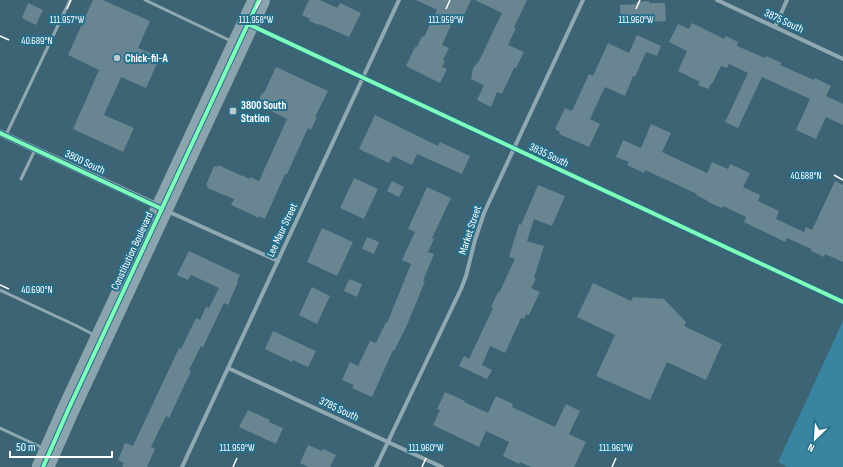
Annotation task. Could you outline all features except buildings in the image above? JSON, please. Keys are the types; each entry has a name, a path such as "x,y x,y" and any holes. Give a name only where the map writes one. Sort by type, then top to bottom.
{"main road":[{"name":"Constitution Boulevard","path":"46,459 259,0"}],"street":[{"name":"Lee Maur Street","path":"182,467 399,0"},
{"name":"Market Street","path":"376,467 466,276 484,212 583,0"},
{"name":"3875 South","path":"718,0 843,58"},
{"path":"775,27 787,0"},
{"name":"3835 South","path":"248,24 843,302"},
{"name":"3800 South","path":"3,134 162,209 278,261"},
{"name":"3785 South","path":"228,368 442,467"}],"lane":[{"path":"3,134 70,0"},
{"path":"145,0 238,45"},
{"path":"21,179 35,149"},
{"path":"0,290 77,326 101,339"},
{"path":"0,428 46,459"}],"shaded area":[{"path":"843,321 843,467 787,467 778,462"}],"cycle path":[{"path":"43,467 259,0"},
{"path":"248,24 843,302"},
{"path":"0,133 162,209"}],"place":[{"name":"Chick-fil-A","path":"117,58"},
{"name":"3800 South Station","path":"233,111"}]}
